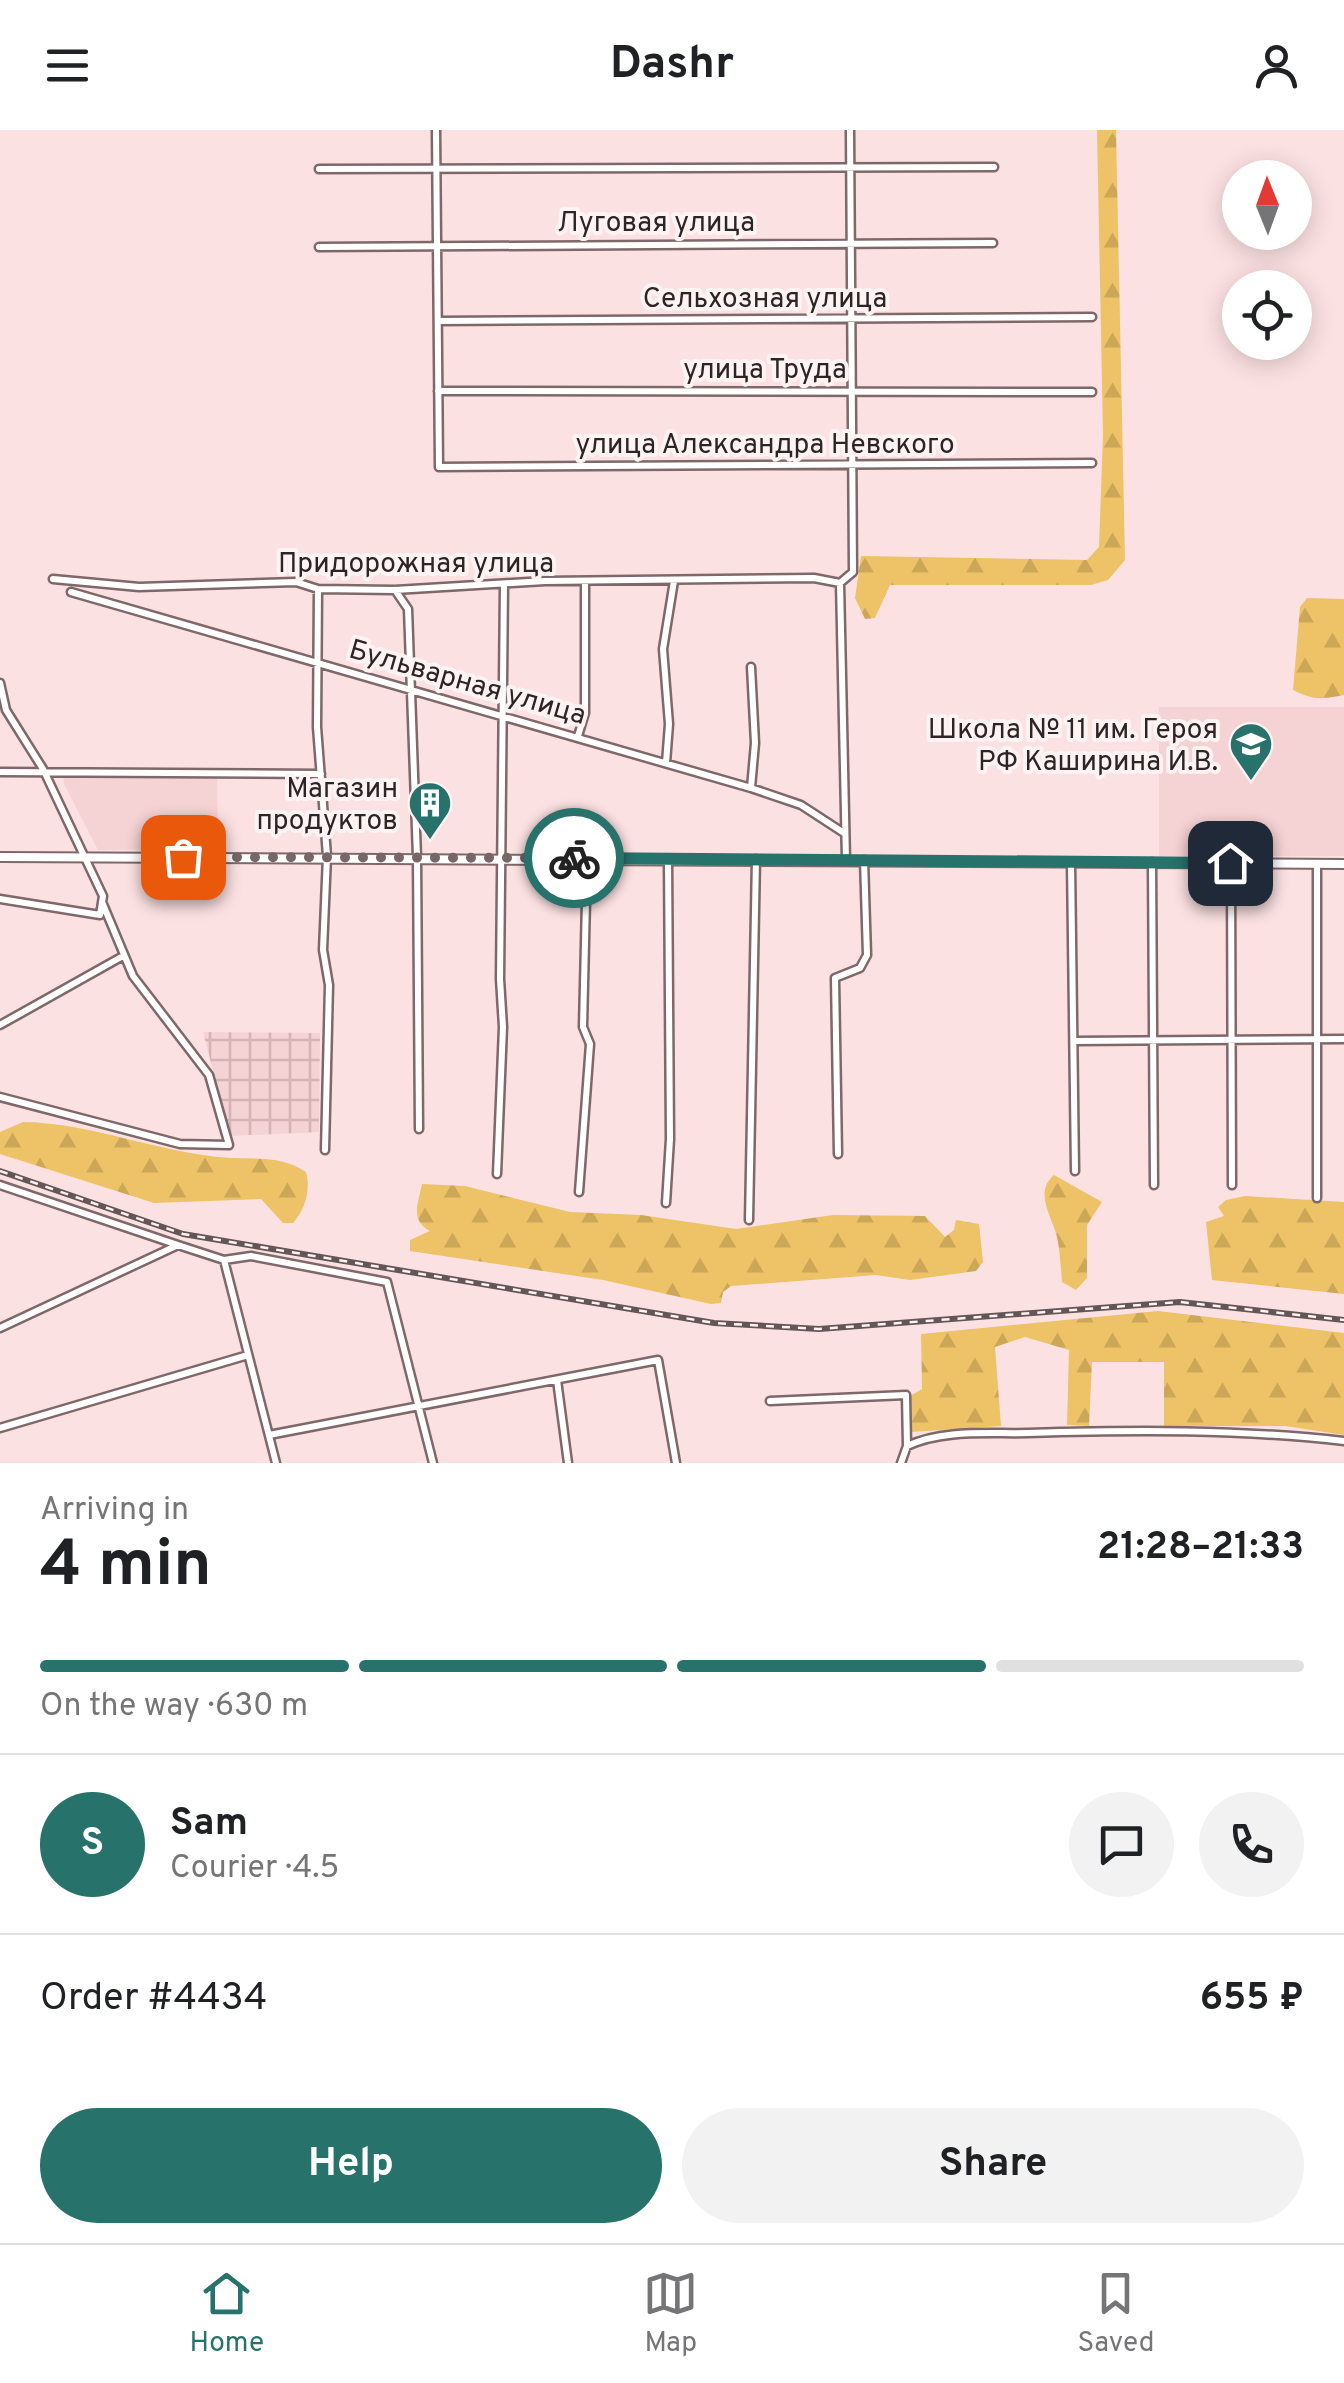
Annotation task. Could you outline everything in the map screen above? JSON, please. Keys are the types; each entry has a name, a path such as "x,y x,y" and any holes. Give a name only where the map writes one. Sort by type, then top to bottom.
{"street":[{"path":"436,130 438,391"},
{"path":"846,860 840,582 853,572 850,130"},
{"path":"319,169 994,167"},
{"name":"Луговая улица","path":"319,247 993,243"},
{"name":"Сельхозная улица","path":"438,321 1092,318"},
{"name":"улица Труда","path":"438,391 1092,392"},
{"name":"улица Александра Невского","path":"438,391 439,467 1092,463"},
{"name":"Придорожная улица","path":"53,578 139,587 296,582 318,589 395,590 674,580 814,578 840,582"},
{"path":"666,763 670,724 663,649 674,580"},
{"path":"497,1174 503,1027 504,584"},
{"path":"578,736 584,712 585,584"},
{"path":"318,589 320,774 327,856 325,1150"},
{"path":"395,590 408,608 419,1129"},
{"name":"Бульварная улица","path":"71,592 751,788 801,805 844,833"},
{"path":"751,667 755,743 751,788"},
{"path":"0,683 6,710 43,769 123,943 123,956 134,976 201,1060 229,1145 180,1144 0,1098"},
{"path":"0,772 43,769 320,774"},
{"path":"0,856 1344,864"},
{"path":"579,1192 590,1044 583,1026 588,858"},
{"path":"666,1203 670,1139 668,859"},
{"path":"749,1220 756,860"},
{"path":"838,1154 835,978 860,968 866,956 864,860"},
{"path":"1071,862 1075,1172"},
{"path":"1152,862 1154,1185"},
{"path":"1230,863 1232,1185"},
{"path":"1317,864 1317,1198"},
{"path":"0,899 100,915 102,902"},
{"path":"0,1024 123,956"},
{"path":"1074,1041 1344,1039"},
{"path":"0,1184 224,1260 251,1256 387,1282 433,1463"},
{"path":"0,1328 178,1245"},
{"path":"224,1260 276,1463"},
{"path":"0,1428 248,1356"},
{"path":"269,1435 658,1360 676,1463"},
{"path":"556,1380 568,1463"},
{"path":"770,1401 906,1395 906,1446 900,1463"},
{"path":"906,1446 949,1435 1114,1430 1280,1434 1344,1441"}],"shaded area":[{"name":"Школа № 11 им. Героя РФ Каширина И.В.","path":"1159,707 1344,707 1344,856 1159,856"},
{"path":"63,773 217,775 218,849 98,850 64,784"},
{"path":"203,1032 320,1033 319,1132 230,1136"}],"green space":[{"path":"1097,130 1116,130 1125,560 1108,580 1091,585 890,585 875,618 865,619 855,598 861,556 1087,560 1099,547 1103,435"},
{"path":"1307,598 1344,599 1344,695 1319,698 1293,690 1300,607"},
{"path":"23,1122 75,1127 179,1151 288,1163 306,1172 306,1199 293,1223 283,1223 261,1199 154,1203 0,1154 0,1132"},
{"path":"1054,1175 1102,1202 1087,1225 1087,1278 1076,1290 1062,1282 1058,1242 1045,1199 1048,1182"},
{"path":"422,1184 465,1186 570,1212 641,1215 736,1229 833,1215 925,1216 945,1237 954,1230 956,1220 979,1224 983,1262 976,1271 910,1280 876,1275 731,1286 723,1292 721,1303 711,1304 603,1280 410,1251 410,1240 430,1231 418,1217"},
{"path":"1245,1196 1344,1202 1344,1294 1212,1280 1206,1222 1224,1216 1218,1207 1226,1200"},
{"path":"1158,1311 1344,1333 1344,1435 1285,1426 1164,1426 1164,1362 1092,1362 1089,1426 1067,1425 1069,1350 1025,1337 995,1347 1001,1426 911,1432 910,1396 922,1389 921,1334"}],"railway":[{"path":"0,1171 183,1234 714,1323 819,1329 1180,1302 1344,1320"}],"way so far":[{"path":"183,857 574,858"}],"place":[{"name":"Школа № 11 им. Героя РФ Каширина И.В.","path":"1251,782"},
{"name":"Магазин продуктов","path":"430,841"}],"route":[{"path":"574,858 1230,863"}]}
